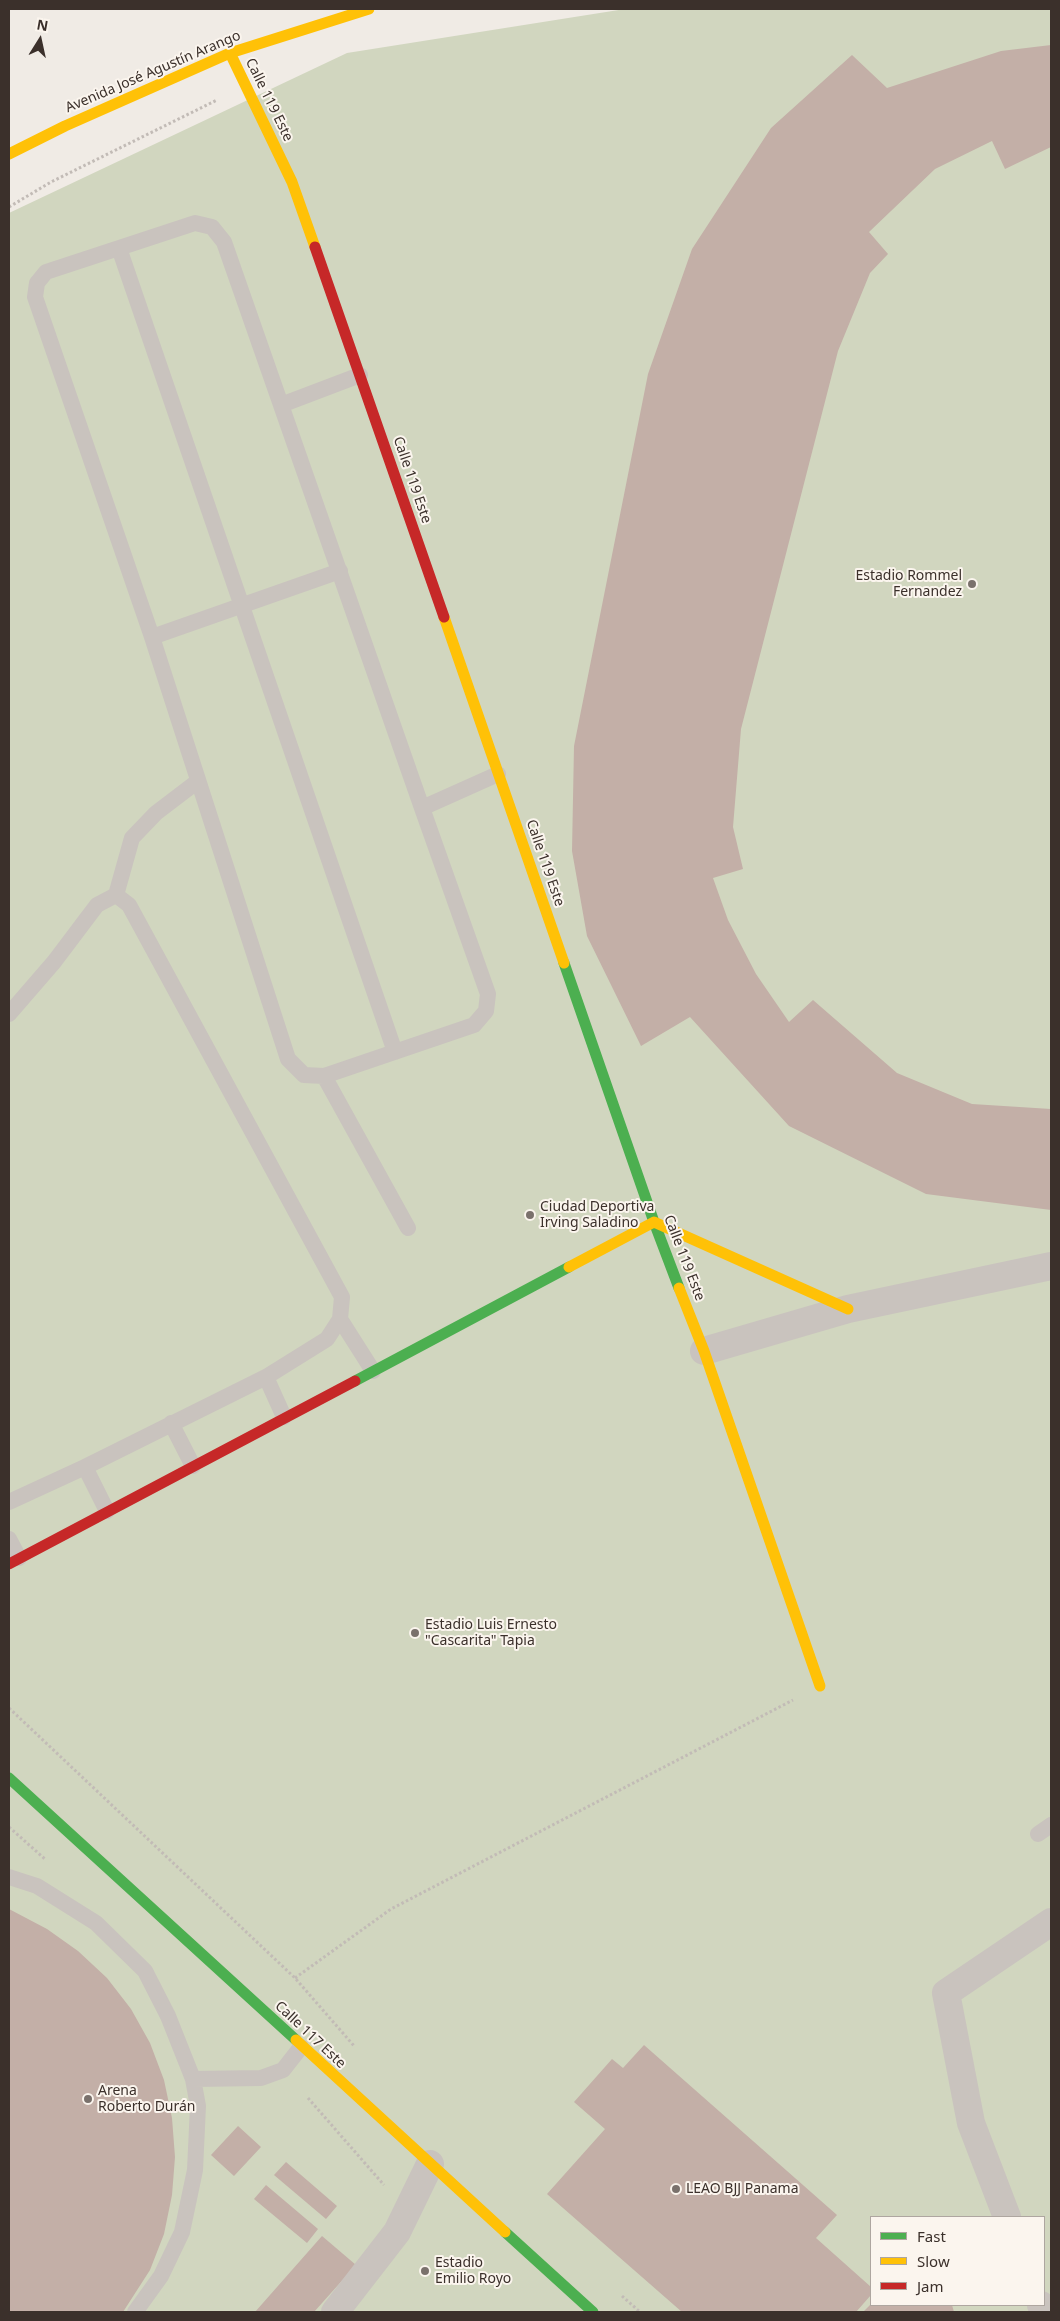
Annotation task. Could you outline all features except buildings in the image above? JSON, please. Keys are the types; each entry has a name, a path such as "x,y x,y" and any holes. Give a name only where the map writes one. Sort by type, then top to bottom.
{"street":[{"name":"Avenida José Agustín Arango","path":"9,154 65,126 230,53 369,9"},
{"name":"Calle 119 Este","path":"230,53 292,182 654,1222 704,1351 820,1686"},
{"path":"14,1561 654,1222 848,1309"},
{"path":"704,1351 848,1309 1051,1266"},
{"name":"Calle 117 Este","path":"9,1778 593,2312"},
{"path":"1007,2216 971,2123 946,1992 1051,1922"},
{"path":"335,2312 397,2232 430,2164"}],"lane":[{"path":"195,223 212,227 224,242 488,994 486,1011 474,1025 324,1076 304,1075 288,1060 152,637 35,297 38,283 46,272 119,248 195,223"},
{"path":"119,248 395,1052"},
{"path":"281,405 360,375"},
{"path":"152,637 340,571"},
{"path":"422,808 498,774"},
{"path":"9,1014 54,962 97,905 116,895 132,838 156,813 198,781"},
{"path":"9,1502 85,1467 266,1377 327,1339 340,1319 342,1296 129,905 116,895"},
{"path":"324,1076 408,1228"},
{"path":"340,1319 373,1371"},
{"path":"266,1377 284,1417"},
{"path":"171,1423 194,1466"},
{"path":"85,1467 106,1512"},
{"path":"9,1539 14,1561"},
{"path":"9,1877 37,1886 96,1923 145,1972 168,2016 193,2079 198,2106 195,2170 182,2232 161,2276 135,2312"},
{"path":"193,2079 261,2078 283,2070 301,2047"}],"path":[{"path":"9,207 51,182 246,86"},
{"path":"9,1708 294,1978 391,1909 820,1686"},
{"path":"9,1827 53,1866"},
{"path":"283,2070 385,2186 397,2232"}],"green space":[{"name":"Ciudad Deportiva Irving Saladino","path":"625,9 1051,9 1051,2312 9,2312 9,213 347,53"}],"traffic: fast":[{"path":"564,963 654,1222 679,1288"},
{"path":"355,1381 569,1267"},
{"path":"9,1778 296,2040"},
{"path":"505,2232 593,2312"}],"traffic: slow":[{"path":"9,154 65,126 230,53 369,9"},
{"path":"230,53 292,182 315,247"},
{"path":"444,617 564,963"},
{"path":"569,1267 654,1222 848,1309"},
{"path":"679,1288 704,1351 820,1686"},
{"path":"296,2040 505,2232"}],"traffic: jam":[{"path":"315,247 444,617"},
{"path":"9,1564 355,1381"}],"place":[{"name":"Estadio Rommel Fernandez","path":"972,584"},
{"name":"Ciudad Deportiva Irving Saladino","path":"530,1215"},
{"name":"Estadio Luis Ernesto \"Cascarita\" Tapia","path":"415,1633"},
{"name":"Arena Roberto Durán","path":"88,2099"},
{"name":"LEAO BJJ Panama","path":"676,2189"},
{"name":"Estadio Emilio Royo","path":"425,2271"}]}
